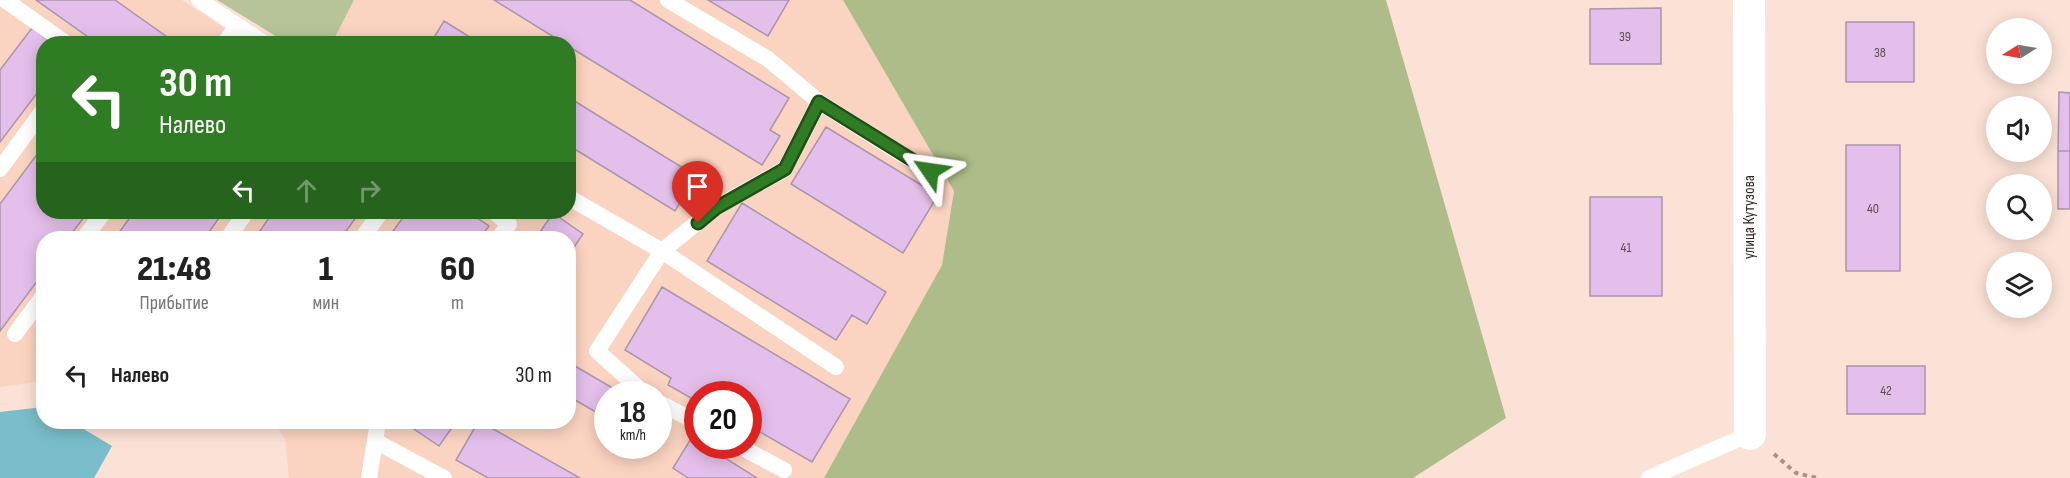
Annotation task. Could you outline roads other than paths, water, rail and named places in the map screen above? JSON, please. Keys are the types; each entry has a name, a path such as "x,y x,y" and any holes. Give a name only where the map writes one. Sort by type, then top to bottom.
{"street":[{"name":"улица Кутузова","path":"1749,0 1750,434"}],"lane":[{"path":"5,0 56,36"},
{"path":"200,0 253,36"},
{"path":"668,0 768,59 819,102 930,171"},
{"path":"230,36 237,26"},
{"path":"630,381 597,351 663,252 716,208 785,169 819,102"},
{"path":"0,169 36,120"},
{"path":"576,202 663,252 836,367"},
{"path":"89,231 99,219"},
{"path":"503,219 509,224 504,231"},
{"path":"15,334 36,306"},
{"path":"369,478 377,429"},
{"path":"1649,478 1750,434"},
{"path":"375,441 444,478"},
{"path":"762,458 784,470"}],"water":[{"path":"36,408 36,429 84,429 112,446 94,478 0,478 0,412"}]}
